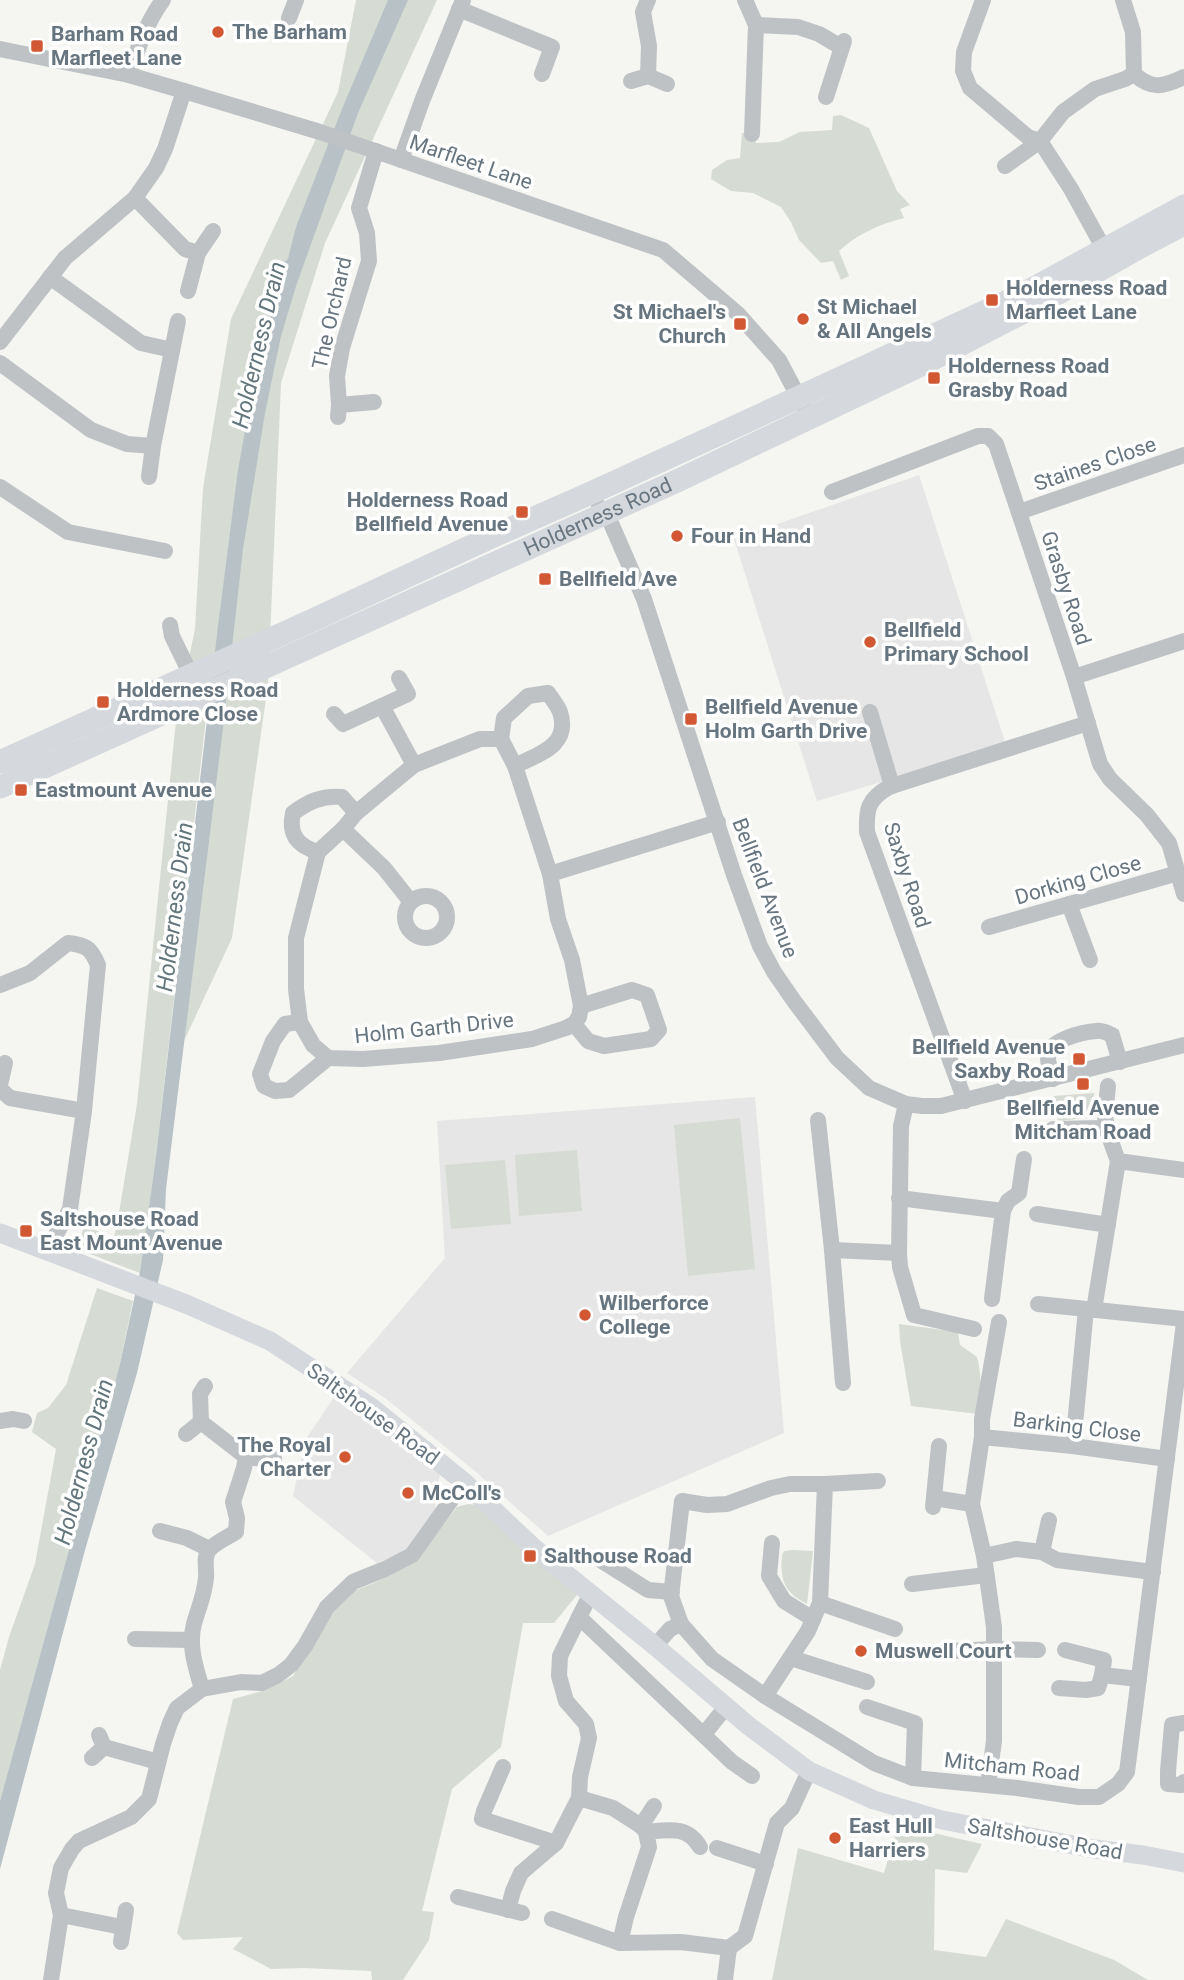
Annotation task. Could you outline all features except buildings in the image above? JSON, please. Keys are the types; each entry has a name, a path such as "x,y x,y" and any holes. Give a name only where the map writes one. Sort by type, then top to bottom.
{"highway":[{"name":"Holderness Road","path":"0,762 198,681 240,680 464,576 605,515 1184,206"},
{"name":"Holderness Road","path":"0,787 198,681 234,655 593,492 804,407 925,363 1184,224"}],"main road":[{"name":"Saltshouse Road","path":"0,1233 186,1304 270,1340 371,1407 464,1482 534,1548 726,1707 808,1771 874,1800 942,1820 1184,1863"}],"street":[{"path":"129,75 153,13 163,0"},
{"path":"289,18 296,0"},
{"path":"648,0 643,12 649,46 648,76"},
{"path":"745,0 757,25 748,124"},
{"path":"1124,0 1133,32 1134,74 1145,84 1167,86 1184,78"},
{"path":"990,2 964,52 963,71 970,88 1028,137 1040,141 1104,248"},
{"path":"401,160 461,5 552,47 542,74"},
{"path":"757,25 798,27 843,44 825,97"},
{"name":"Marfleet Lane","path":"0,49 129,75 320,132 663,250 738,314 779,360 804,407"},
{"path":"1004,166 1040,141 1063,112 1095,89 1134,74"},
{"path":"631,81 648,76 667,84"},
{"path":"0,342 65,258 135,198 156,168 184,91"},
{"name":"The Orchard","path":"369,148 359,208 367,233 369,261 342,348 337,376 339,411 374,402"},
{"path":"135,198 185,249 198,253"},
{"path":"188,291 198,253 213,231"},
{"path":"50,276 141,343 172,350"},
{"path":"149,477 178,321"},
{"path":"0,363 91,430 127,444 153,446"},
{"name":"Grasby Road","path":"832,492 978,436 988,436 996,443 1100,764 1110,779 1147,815 1169,843 1184,894"},
{"name":"Staines Close","path":"1019,512 1184,455"},
{"path":"0,487 68,531 145,552 165,551"},
{"name":"Bellfield Avenue","path":"593,492 600,509 610,521 643,599 760,946 794,1002 837,1058 853,1074 869,1088 906,1104 941,1106 1184,1045"},
{"path":"170,625 172,636 198,681"},
{"path":"1074,677 1184,640"},
{"path":"334,714 343,724 408,694 399,678"},
{"path":"515,766 554,747 562,730 560,712 548,693 528,696 504,718 501,739 515,766 550,874 558,919 572,960 581,1006 579,1017 574,1024 588,1041 604,1046 651,1039 659,1030 647,995 632,990 581,1006"},
{"path":"382,706 414,765"},
{"path":"870,712 892,786"},
{"name":"Saxby Road","path":"965,1101 867,832 866,812 877,794 892,786 1088,723"},
{"path":"356,813 342,797 329,796 307,803 293,813 290,825 295,837 305,848 318,852 356,813 414,765 480,739 501,739"},
{"path":"550,874 718,822"},
{"path":"343,829 384,868 411,902"},
{"name":"Holm Garth Drive","path":"318,852 296,938 296,989 300,1023 313,1045 328,1058 363,1059 439,1052 532,1039 574,1024"},
{"name":"Dorking Close","path":"989,927 1178,873"},
{"path":"1069,904 1090,960"},
{"path":"0,985 30,972 68,943 83,945 93,953 98,965 84,1111 70,1209 47,1251"},
{"path":"300,1023 285,1024 273,1041 260,1074 264,1086 275,1091 289,1090 328,1058"},
{"path":"1046,1081 1048,1056 1055,1043 1098,1030 1112,1035 1120,1062"},
{"path":"5,1063 0,1087 10,1098 84,1111"},
{"path":"1073,1446 1090,1309 1118,1161 1105,1117 1108,1086"},
{"path":"906,1104 901,1126 900,1260 914,1315 974,1329"},
{"path":"818,1120 843,1383"},
{"path":"1053,1129 1107,1128"},
{"path":"992,1299 1003,1211 1008,1201 1019,1193 1024,1159"},
{"path":"1118,1161 1184,1170"},
{"path":"899,1198 1003,1211"},
{"path":"1037,1213 1108,1225"},
{"path":"832,1250 900,1260"},
{"path":"1038,1304 1184,1321"},
{"name":"Mitcham Road","path":"681,1624 712,1659 765,1696 865,1758 914,1778 1099,1797 1118,1784 1128,1772 1184,1321"},
{"path":"988,1785 993,1741 994,1627 984,1556 972,1504 982,1437 988,1352 999,1322"},
{"path":"201,1422 200,1394 205,1386"},
{"path":"0,1421 24,1421"},
{"path":"186,1434 201,1422"},
{"path":"201,1422 246,1457 274,1458"},
{"name":"Barking Close","path":"982,1437 1167,1459"},
{"path":"939,1446 933,1503 972,1504"},
{"path":"202,1689 193,1656 192,1640 206,1576 205,1557 209,1549 236,1532 237,1518 233,1502 246,1457"},
{"path":"655,1646 670,1629 681,1624 672,1592 681,1501 707,1505 727,1504 790,1484 878,1480"},
{"path":"51,1980 61,1915 56,1893 61,1868 79,1840 131,1817 149,1799 170,1723 177,1708 202,1689 241,1682 262,1683 291,1665 327,1606 353,1581 412,1555 464,1482"},
{"path":"765,1696 808,1631 820,1603 825,1484"},
{"path":"1049,1520 1057,1558"},
{"path":"156,1531 187,1538 209,1549"},
{"path":"772,1544 769,1576 784,1601 813,1619"},
{"path":"984,1556 1016,1549 1153,1572"},
{"path":"602,1561 648,1590 672,1592"},
{"path":"912,1584 986,1575"},
{"path":"458,1897 515,1912 513,1891 521,1873 556,1843 579,1798 580,1777 589,1738 586,1724 566,1700 559,1676 560,1656 591,1593"},
{"path":"820,1603 895,1629"},
{"path":"579,1617 732,1762 752,1776"},
{"path":"133,1638 192,1640"},
{"path":"952,1651 994,1649 1033,1652"},
{"path":"1065,1650 1101,1674 1139,1679"},
{"path":"791,1658 867,1682"},
{"path":"1059,1688 1086,1690 1101,1674"},
{"path":"704,1734 726,1707"},
{"path":"867,1707 915,1723 914,1778"},
{"path":"1184,1723 1172,1724 1168,1784 1181,1785 1184,1782"},
{"path":"99,1747 158,1762"},
{"path":"503,1767 482,1819 556,1843"},
{"path":"552,1919 620,1943 681,1942 729,1948 751,1940 777,1823 792,1808 808,1771"},
{"path":"579,1798 613,1808 644,1829 677,1829 694,1837 700,1847"},
{"path":"620,1943 649,1847 644,1829 654,1806"},
{"path":"717,1848 766,1864"},
{"path":"61,1915 122,1935 126,1910"},
{"path":"725,1980 729,1948"}],"shaded area":[{"path":"356,0 437,0 325,243 281,383 268,684 232,938 184,1041 225,701 207,709 140,1273 77,1249 84,1226 106,1234 106,1240 113,1241 117,1225 137,1104 176,721 195,629 203,488 231,319 338,92"},
{"path":"388,0 408,0 358,113 296,286 281,336 265,413 243,549 166,1189 163,1260 137,1373 85,1550 0,1869 0,1801 87,1491 96,1445 120,1364 140,1272 238,470 257,365 279,288 278,271 288,259 296,227"},
{"path":"841,115 869,128 897,191 910,205 900,209 904,218 869,230 839,251 849,276 841,280 833,261 821,263 799,240 781,207 753,193 731,191 711,179 712,170 727,160 740,158 742,133 754,132 756,143 779,142 800,132 832,130 833,116"},
{"name":"Bellfield Primary School","path":"919,475 1006,745 817,801 734,539"},
{"path":"1094,1093 1096,1117 1058,1121 1054,1096"},
{"name":"Wilberforce College","path":"755,1097 784,1433 548,1536 476,1472 385,1398 347,1373 445,1258 437,1121"},
{"path":"740,1118 755,1269 688,1276 674,1125"},
{"path":"577,1150 582,1211 519,1216 515,1155"},
{"path":"505,1160 511,1224 451,1229 445,1165"},
{"path":"97,1288 133,1301 120,1364 96,1445 87,1491 0,1801 0,1670 35,1564 56,1449 32,1432 37,1413 48,1408 66,1385"},
{"path":"899,1324 958,1332 960,1345 977,1357 981,1385 978,1414 911,1406"},
{"path":"337,1393 440,1473 435,1509 406,1551 377,1563 293,1496 306,1439"},
{"path":"478,1505 577,1595 554,1623 523,1623 501,1747 452,1789 422,1911 434,1912 429,1940 403,1980 372,1980 371,1971 271,1969 233,1949 243,1937 183,1940 177,1933 233,1699 266,1690 293,1676 329,1617 349,1593 414,1562 457,1507"},
{"path":"784,1551 813,1551 807,1604 788,1590 783,1579 782,1555"},
{"path":"898,1825 982,1844 967,1873 935,1869 934,1950 986,1957 1006,1919 1114,1960 1148,1980 772,1980 798,1848 884,1873"}],"place":[{"name":"The Barham","path":"218,32"},
{"name":"Barham Road Marfleet Lane","path":"37,46"},
{"name":"Holderness Road Marfleet Lane","path":"992,300"},
{"name":"St Michael & All Angels","path":"803,319"},
{"name":"St Michael's Church","path":"740,324"},
{"name":"Holderness Road Grasby Road","path":"934,378"},
{"name":"Holderness Road Bellfield Avenue","path":"522,512"},
{"name":"Four in Hand","path":"677,536"},
{"name":"Bellfield Ave","path":"545,579"},
{"name":"Bellfield Primary School","path":"870,642"},
{"name":"Holderness Road Ardmore Close","path":"103,702"},
{"name":"Bellfield Avenue Holm Garth Drive","path":"691,719"},
{"name":"Eastmount Avenue","path":"21,790"},
{"name":"Bellfield Avenue Saxby Road","path":"1079,1059"},
{"name":"Bellfield Avenue Mitcham Road","path":"1083,1084"},
{"name":"Saltshouse Road East Mount Avenue","path":"26,1231"},
{"name":"Wilberforce College","path":"585,1315"},
{"name":"The Royal Charter","path":"345,1457"},
{"name":"McColl's","path":"408,1493"},
{"name":"Salthouse Road","path":"530,1556"},
{"name":"Muswell Court","path":"861,1651"},
{"name":"East Hull Harriers","path":"835,1838"}],"water label":[{"name":"Holderness Drain","path":"259,345"},
{"name":"Holderness Drain","path":"175,907"},
{"name":"Holderness Drain","path":"84,1462"}]}
